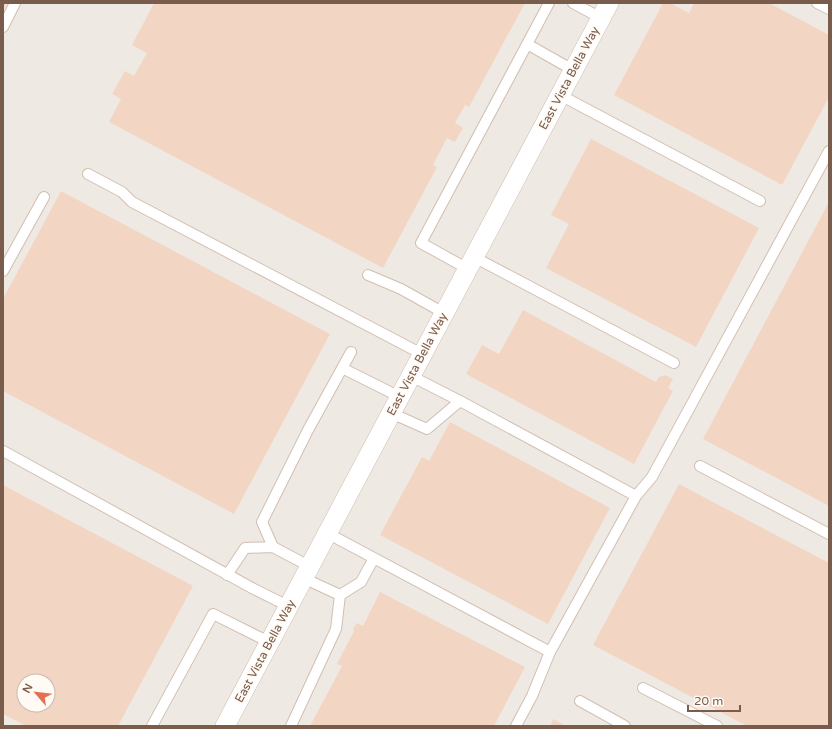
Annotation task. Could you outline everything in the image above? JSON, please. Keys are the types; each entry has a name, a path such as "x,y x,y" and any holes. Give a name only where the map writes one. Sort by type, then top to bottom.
{"street":[{"name":"East Vista Bella Way","path":"224,726 605,11"}],"lane":[{"path":"3,27 15,3"},
{"path":"549,3 421,243 471,263 674,363"},
{"path":"573,3 605,11"},
{"path":"817,3 829,9"},
{"path":"527,44 573,70"},
{"path":"560,95 760,201"},
{"path":"516,726 532,696 550,652 636,496 652,477 829,151"},
{"path":"88,174 122,192 132,202 422,354"},
{"path":"3,271 44,197"},
{"path":"368,275 401,289 444,313"},
{"path":"340,595 273,547 262,522 308,430 351,352"},
{"path":"342,368 395,405 427,430 460,401"},
{"path":"410,376 460,401 636,496"},
{"path":"3,451 227,575 288,606"},
{"path":"700,466 829,534"},
{"path":"327,533 550,652"},
{"path":"227,575 245,548 273,547"},
{"path":"340,595 361,582 374,558"},
{"path":"291,726 336,629 340,595"},
{"path":"152,726 213,614 269,642"},
{"path":"642,688 717,726"},
{"path":"580,701 626,726"}],"shaded area":[{"path":"3,3 829,3 829,726 3,726"}],"building":[{"path":"3,3 7,3 3,11"},
{"path":"154,3 525,3 469,107 465,105 455,123 463,128 455,142 447,138 433,165 437,167 383,268 109,122 121,99 112,94 125,71 134,76 147,53 132,45"},
{"path":"663,3 670,3 689,13 694,3 769,3 829,35 829,97 782,185 614,95"},
{"path":"591,139 759,228 696,347 546,268 569,224 551,215"},
{"path":"61,191 330,334 234,514 3,391 3,299"},
{"path":"829,202 829,506 703,439"},
{"path":"523,310 656,382 659,377 665,375 673,379 668,388 673,391 634,464 466,374 482,345 499,354"},
{"path":"450,422 610,508 548,624 380,535 422,457 429,461"},
{"path":"679,484 829,563 829,726 747,726 593,645"},
{"path":"3,485 193,586 118,726 26,726 3,714"},
{"path":"380,592 525,667 494,726 310,726 342,666 337,664 354,631 353,629 357,623 363,626"},
{"path":"553,719 566,726 550,726"}]}
